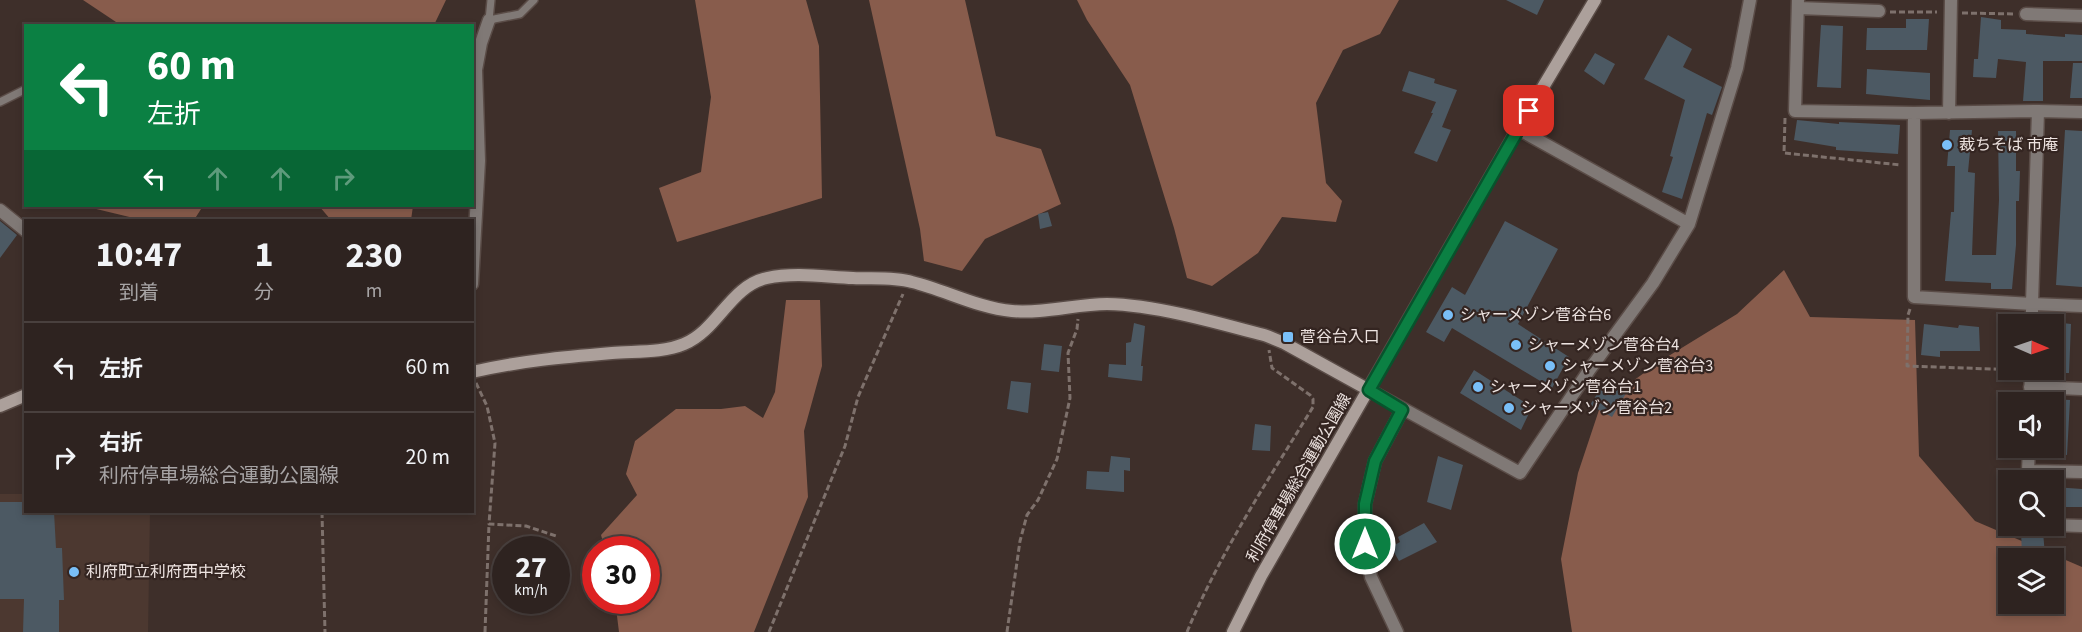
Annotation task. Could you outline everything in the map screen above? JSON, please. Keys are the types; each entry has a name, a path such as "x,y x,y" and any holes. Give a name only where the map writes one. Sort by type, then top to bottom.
{"street":[{"name":"利府停車場総合運動公園線","path":"1233,632 1261,576 1518,129 1595,0"},
{"path":"474,374 530,360 646,351 681,345 702,332 745,287 755,281 768,278 806,276 909,281 994,308 1013,311 1108,304 1159,311 1267,336 1284,343 1520,473 1590,369 1653,284 1689,224 1737,68 1749,0"},
{"path":"1949,112 1951,0"},
{"path":"1879,11 1798,4 1795,111 2082,112"},
{"path":"2026,14 2082,16"},
{"path":"474,249 479,161 476,70 481,43 489,20"},
{"path":"2032,314 2038,111"},
{"path":"1914,113 1914,297 2082,306"},
{"path":"1518,129 1689,224"},
{"path":"0,210 24,229"},
{"path":"2030,380 2030,392"},
{"path":"2030,387 2082,389"},
{"path":"0,406 24,396"},
{"path":"1397,632 1371,578 1365,544 1365,504 1375,461 1402,410"},
{"path":"2064,473 2082,472"},
{"path":"2064,525 2082,526"}],"lane":[{"path":"491,0 489,20 520,14 534,0"},
{"path":"0,102 24,90"}],"path":[{"path":"1795,111 1785,115 1784,153 1914,166"},
{"path":"769,632 845,446 858,397 909,281"},
{"path":"1914,297 1908,315 1907,366 1998,368"},
{"path":"1007,632 1020,541 1027,514 1038,500 1057,459 1070,398 1068,353 1077,329 1079,306"},
{"path":"1186,632 1253,503 1313,407 1313,399 1310,395 1272,368 1267,336"},
{"path":"474,378 487,406 495,443 485,632"},
{"path":"322,513 325,632"},
{"path":"489,524 526,526 556,536"}],"shaded area":[{"path":"83,0 446,0 434,24 119,24"},
{"path":"695,0 806,0 819,46 822,198 677,242 659,188 701,172 711,97"},
{"path":"869,0 965,0 996,136 1041,149 1061,204 985,239 962,271 924,261 920,229"},
{"path":"1077,0 1399,0 1380,34 1343,50 1316,103 1326,183 1342,201 1336,222 1282,217 1258,253 1212,286 1187,278 1130,85 1087,20"},
{"path":"88,207 202,207 195,219 138,219"},
{"path":"320,207 413,207 411,219 330,219"},
{"path":"1784,270 1810,317 1915,320 1919,456 1975,521 1998,531 1998,536 2010,536 2038,548 1998,548 1998,614 2064,614 2064,559 2082,567 2082,632 1572,632 1561,559 1578,473 1601,404 1662,360 1737,314"},
{"path":"786,300 820,300 822,366 804,431 808,497 754,632 619,632 617,614 660,614 660,536 601,535 637,495 626,474 635,441 676,409 721,409 745,406 763,418 775,392"},
{"name":"利府町立利府西中学校","path":"0,494 24,494 24,513 150,513 148,632 0,632"}],"building":[{"path":"1506,0 1544,0 1537,15"},
{"path":"1981,17 2001,20 2001,29 2026,30 2026,34 2065,37 2065,34 2082,35 2082,61 2043,61 2043,101 2023,101 2026,62 1998,59 1996,78 1973,77 1974,59 1978,59"},
{"path":"1906,19 1929,19 1927,50 1866,50 1867,28 1906,28"},
{"path":"1821,25 1843,26 1841,88 1817,87"},
{"path":"1668,35 1692,49 1683,67 1722,87 1712,115 1707,113 1682,199 1662,192 1673,157 1670,156 1685,100 1644,79"},
{"path":"1595,53 1615,64 1604,85 1584,71"},
{"path":"2073,63 2082,63 2082,98 2070,98"},
{"path":"1867,69 1930,73 1930,100 1866,94"},
{"path":"1409,71 1435,79 1434,83 1457,90 1442,127 1451,130 1437,162 1414,153 1436,102 1402,91"},
{"path":"1797,120 1839,124 1839,122 1900,125 1898,154 1836,150 1836,147 1794,140"},
{"path":"1950,130 1972,130 1968,172 1975,173 1972,255 1996,255 1999,200 1998,131 2016,131 2016,171 2020,171 2019,201 2016,201 2016,245 2012,289 1991,289 1991,283 1945,281 1951,212 1954,212 1955,166 1947,166"},
{"path":"2065,130 2082,131 2082,287 2056,285"},
{"path":"1048,212 1052,226 1040,229 1038,214"},
{"path":"0,221 17,235 0,258"},
{"path":"1505,221 1558,249 1518,324 1569,357 1552,388 1452,328 1444,342 1426,332 1452,287 1465,295"},
{"path":"1134,323 1145,326 1141,366 1143,366 1142,381 1108,377 1109,364 1126,365 1126,343 1131,342"},
{"path":"2064,323 2071,324 2069,373 2064,373"},
{"path":"1924,324 1958,328 1959,325 1979,327 1980,351 1940,351 1940,357 1921,355"},
{"path":"1044,344 1062,346 1059,372 1041,370"},
{"path":"1474,370 1532,407 1521,430 1460,393"},
{"path":"1608,377 1628,390 1612,417 1590,405"},
{"path":"1011,381 1031,383 1028,413 1007,409"},
{"path":"2064,400 2070,400 2067,455 2064,455"},
{"path":"1255,424 1271,426 1270,451 1252,450"},
{"path":"1111,456 1130,458 1130,471 1124,470 1124,492 1086,489 1087,471 1109,472"},
{"path":"1438,456 1463,465 1451,510 1427,502"},
{"path":"2064,488 2082,489 2082,507 2064,507"},
{"path":"0,502 24,502 24,513 54,513 56,548 62,548 64,600 59,600 59,632 23,632 24,599 0,599"},
{"path":"1424,523 1437,542 1399,561 1391,547 1400,542 1398,537"},
{"path":"2021,536 2043,536 2044,548 2022,548"}],"place":[{"name":"裁ちそば 市庵","path":"1947,145"},
{"name":"シャーメゾン菅谷台6","path":"1448,315"},
{"name":"菅谷台入口","path":"1288,337"},
{"name":"シャーメゾン菅谷台4","path":"1516,345"},
{"name":"シャーメゾン菅谷台3","path":"1550,366"},
{"name":"シャーメゾン菅谷台1","path":"1478,387"},
{"name":"シャーメゾン菅谷台2","path":"1509,408"},
{"name":"利府町立利府西中学校","path":"74,572"}],"route":[{"path":"1365,544 1365,504 1375,461 1402,410 1369,390 1529,111"}]}
